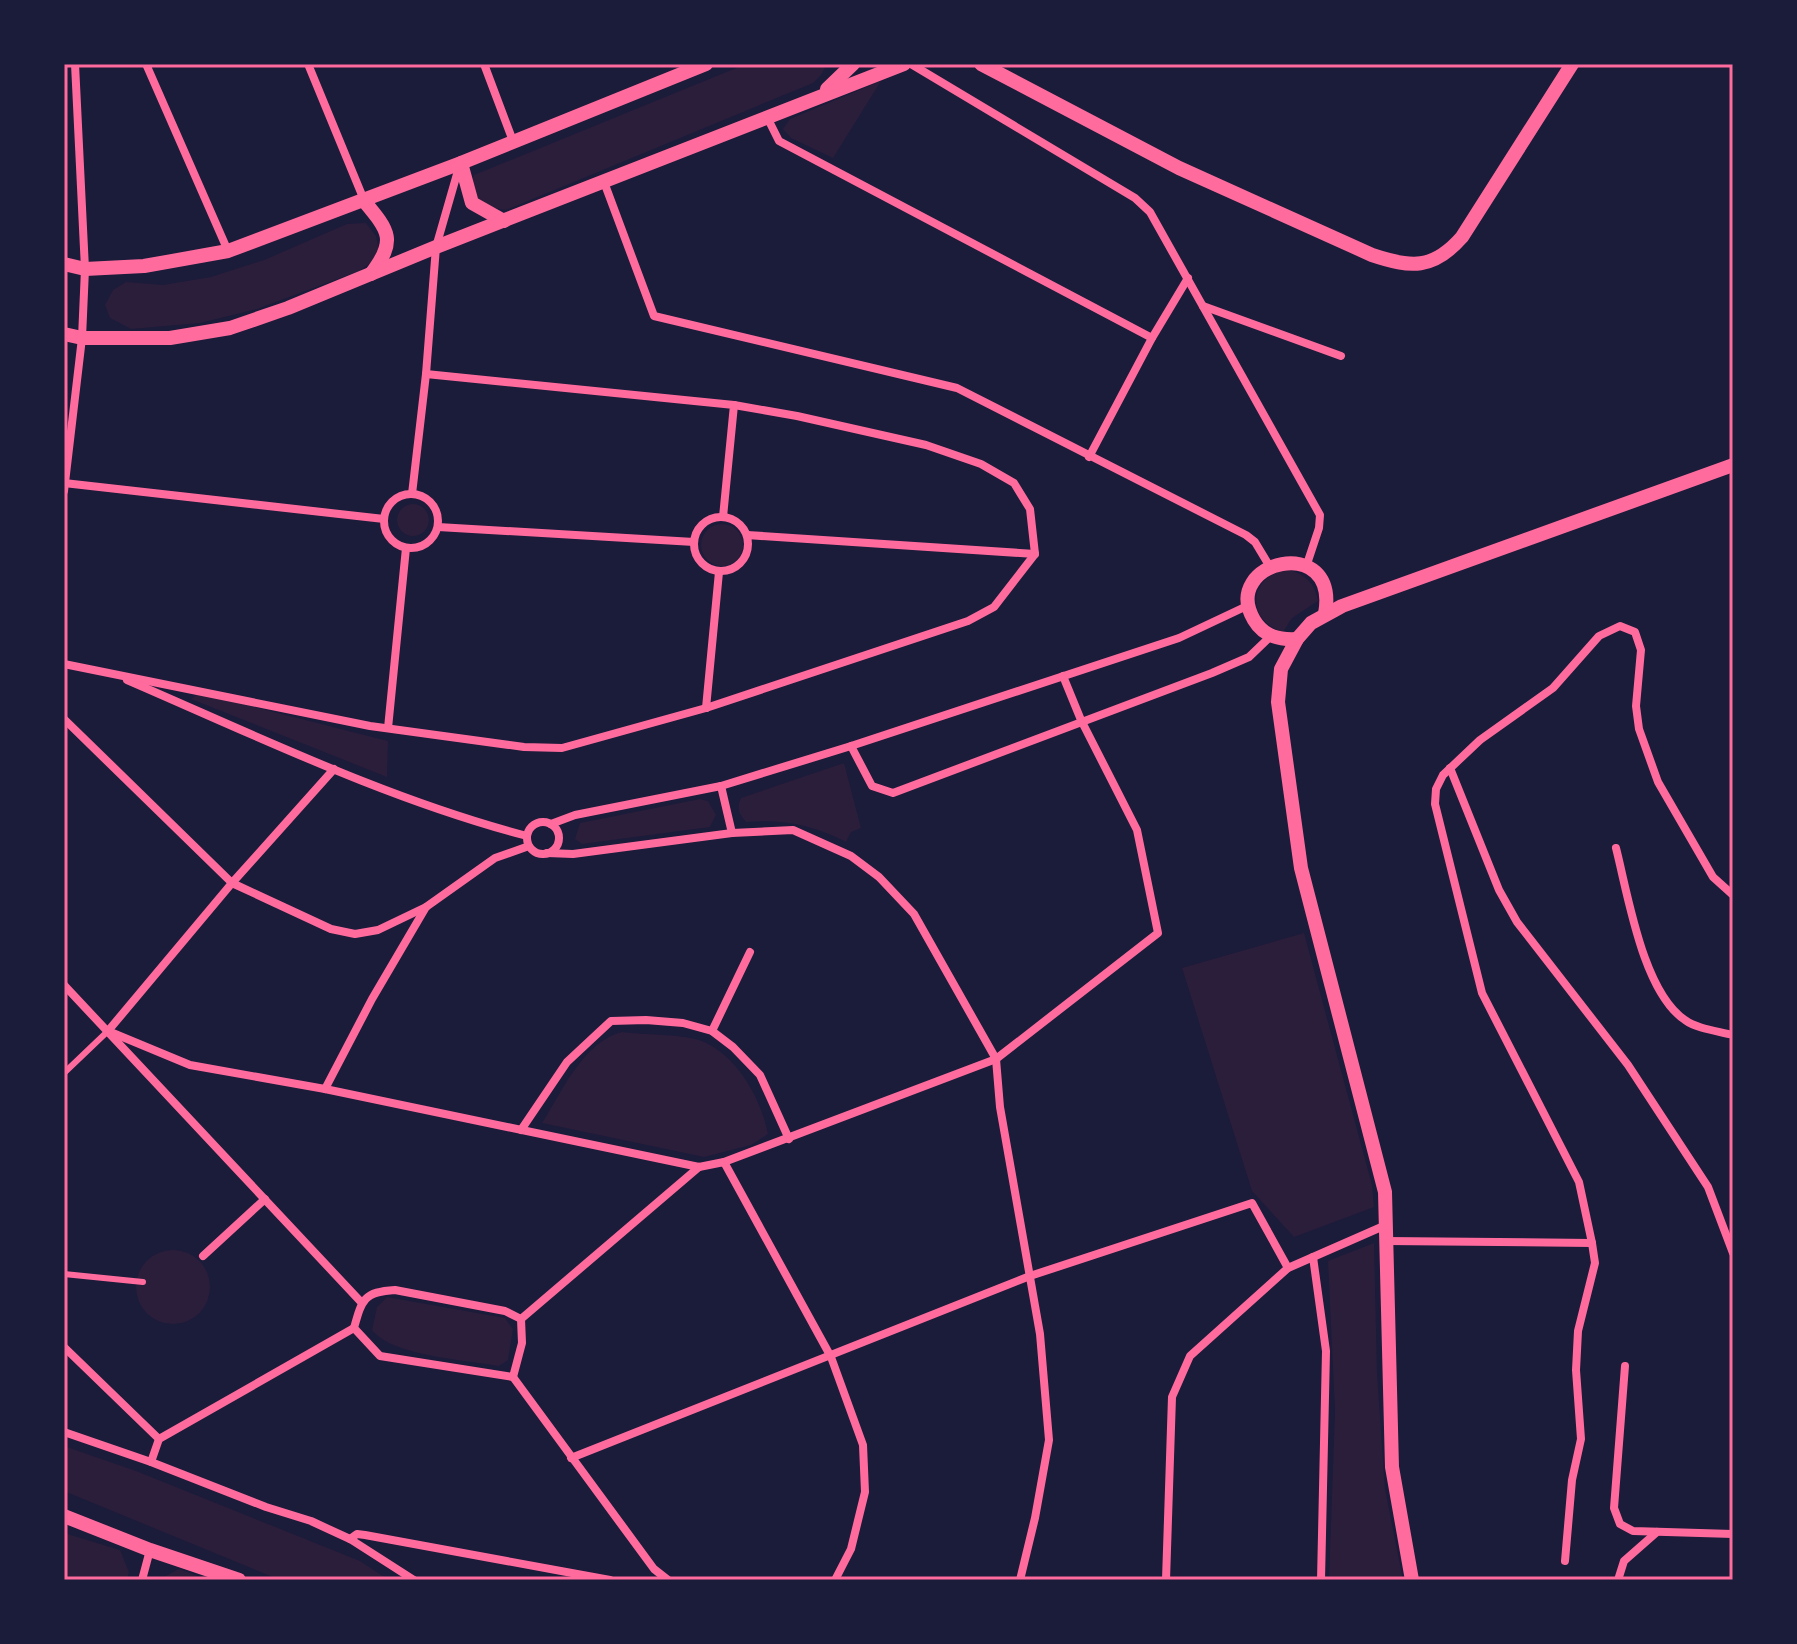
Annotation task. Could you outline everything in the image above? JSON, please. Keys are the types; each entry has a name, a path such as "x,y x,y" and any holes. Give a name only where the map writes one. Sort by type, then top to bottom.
{"main road":[{"path":"64,264 85,269 144,266 228,251 461,163 669,71 706,64"},
{"path":"64,334 82,338 170,338 230,328 288,308 904,64"},
{"path":"981,64 1179,168 1398,264 1429,263 1447,254 1462,237 1572,64"},
{"path":"817,97 848,66 862,79"},
{"path":"461,163 472,203 504,221"},
{"path":"364,201 384,225 389,240 386,255 371,274"},
{"path":"1412,1580 1392,1467 1385,1192 1301,868 1278,702 1281,669 1297,639 1311,623 1325,614 1733,465"},
{"path":"1297,639 1284,640 1260,629 1249,605 1255,580 1270,567 1288,562 1306,567 1320,578 1326,590 1325,614"},
{"path":"64,1516 239,1580"}],"street":[{"path":"64,491 82,338 85,269 75,64"},
{"path":"146,64 228,251"},
{"path":"308,64 364,201"},
{"path":"484,64 513,141"},
{"path":"911,64 1135,198 1150,212 1320,515 1319,528 1306,567"},
{"path":"767,117 779,141 1152,338"},
{"path":"412,494 436,247 461,163"},
{"path":"604,182 654,316 957,388 1246,535 1255,542 1270,567"},
{"path":"1089,457 1152,338 1188,278"},
{"path":"1202,306 1341,356"},
{"path":"64,664 388,728 524,747 562,748 706,708 968,621 994,607 1035,554 1030,509 1014,483 981,464 926,445 734,405 426,374"},
{"path":"723,517 734,405"},
{"path":"64,483 384,519"},
{"path":"412,494 427,498 433,504 437,511 438,527 435,535 423,546 406,548 392,541 384,519 396,498 412,494"},
{"path":"723,517 738,522 747,535 748,553 743,561 728,571 711,570 698,558 694,542 696,534 707,521 723,517"},
{"path":"438,527 694,542"},
{"path":"747,535 1035,554"},
{"path":"388,728 406,548"},
{"path":"706,708 719,572"},
{"path":"1020,1580 1049,1440 1040,1334 1000,1107 996,1059 914,914 879,877 851,856 793,830 732,833 573,854 537,853 529,846 527,836 536,823 551,824 575,815 721,786 851,746 1179,638 1249,605"},
{"path":"1565,1561 1572,1480 1581,1439 1576,1370 1578,1331 1595,1263 1592,1243 1579,1182 1482,993 1435,804 1436,789 1443,775 1480,740 1553,688 1599,636 1620,626 1635,632 1641,650 1636,706 1639,729 1658,782 1713,877 1733,895"},
{"path":"851,746 872,786 893,793 1249,657 1271,636"},
{"path":"112,673 334,769 478,823 527,836"},
{"path":"108,1031 190,1065 325,1089 699,1167 724,1162 789,1139 996,1059 1158,933 1137,830 1081,720 1063,676"},
{"path":"64,719 232,883 331,929 355,934 378,930 426,907 495,858 529,846"},
{"path":"1450,768 1499,890 1511,912 1628,1065 1708,1187 1733,1253"},
{"path":"64,1073 108,1031 232,883 334,769"},
{"path":"721,786 732,833"},
{"path":"547,853 556,847 559,837 551,824"},
{"path":"1616,848 1640,946 1667,1003 1687,1022 1733,1035"},
{"path":"325,1089 372,999 426,907"},
{"path":"712,1031 750,952"},
{"path":"64,985 361,1302"},
{"path":"521,1130 567,1062 611,1021 659,1021 683,1023 712,1031 733,1047 760,1075 789,1139"},
{"path":"724,1162 831,1357 863,1445 865,1492 851,1549 835,1580"},
{"path":"521,1319 699,1167"},
{"path":"203,1256 265,1199"},
{"path":"571,1458 1030,1276 1252,1203 1288,1268"},
{"path":"1166,1580 1172,1397 1190,1356 1288,1268 1386,1225"},
{"path":"1386,1241 1592,1243"},
{"path":"1313,1257 1326,1351 1321,1580"},
{"path":"64,1274 143,1282"},
{"path":"151,1462 159,1439 354,1328 361,1302 376,1291 395,1290 505,1311 521,1319"},
{"path":"513,1377 522,1343 521,1319"},
{"path":"354,1328 380,1356 513,1377 654,1569 668,1580"},
{"path":"64,1347 159,1439"},
{"path":"1625,1366 1614,1508 1620,1524 1633,1531 1733,1534"},
{"path":"64,1432 311,1521 350,1539 414,1580"},
{"path":"1618,1580 1624,1561 1658,1532"},
{"path":"350,1539 357,1534 365,1535 610,1580"},
{"path":"142,1580 150,1550"}],"shaded area":[{"path":"746,64 827,64 813,83 506,210 484,204 471,186 474,175"},
{"path":"881,81 833,158 791,138 783,129 790,119"},
{"path":"366,223 376,236 379,250 372,262 359,271 257,309 200,323 131,329 110,318 105,305 113,290 126,282 163,285 211,277 264,260 347,224"},
{"path":"413,504 425,508 429,520 425,532 413,536 401,532 397,520 401,508"},
{"path":"722,524 737,530 743,545 737,560 722,566 707,560 701,545 707,530"},
{"path":"1288,570 1308,580 1318,601 1292,618 1283,632 1262,618 1256,598 1265,580"},
{"path":"199,693 388,741 387,777 191,699"},
{"path":"844,763 861,828 851,832 846,842 798,824 746,822 740,814 741,798"},
{"path":"700,799 708,801 716,815 710,827 582,844 575,839 580,823"},
{"path":"1304,933 1372,1185 1374,1207 1294,1237 1252,1191 1182,968"},
{"path":"622,1032 691,1038 712,1046 745,1078 765,1120 768,1134 751,1145 704,1157 542,1123 585,1056 608,1037"},
{"path":"1374,1243 1377,1373 1385,1489 1403,1580 1329,1580 1335,1411 1328,1261"},
{"path":"166,1250 180,1250 194,1256 204,1266 210,1287 208,1301 194,1318 180,1324 166,1324 152,1318 142,1308 136,1294 136,1280 142,1266 152,1256"},
{"path":"387,1297 505,1318 513,1329 508,1360 499,1366 450,1359 412,1351 382,1339 372,1330 377,1307"},
{"path":"64,1446 136,1471 360,1561 389,1580 280,1580 64,1491"},
{"path":"64,1533 120,1550 129,1572 127,1580 64,1580"},
{"path":"179,1569 208,1580 158,1580"}]}
